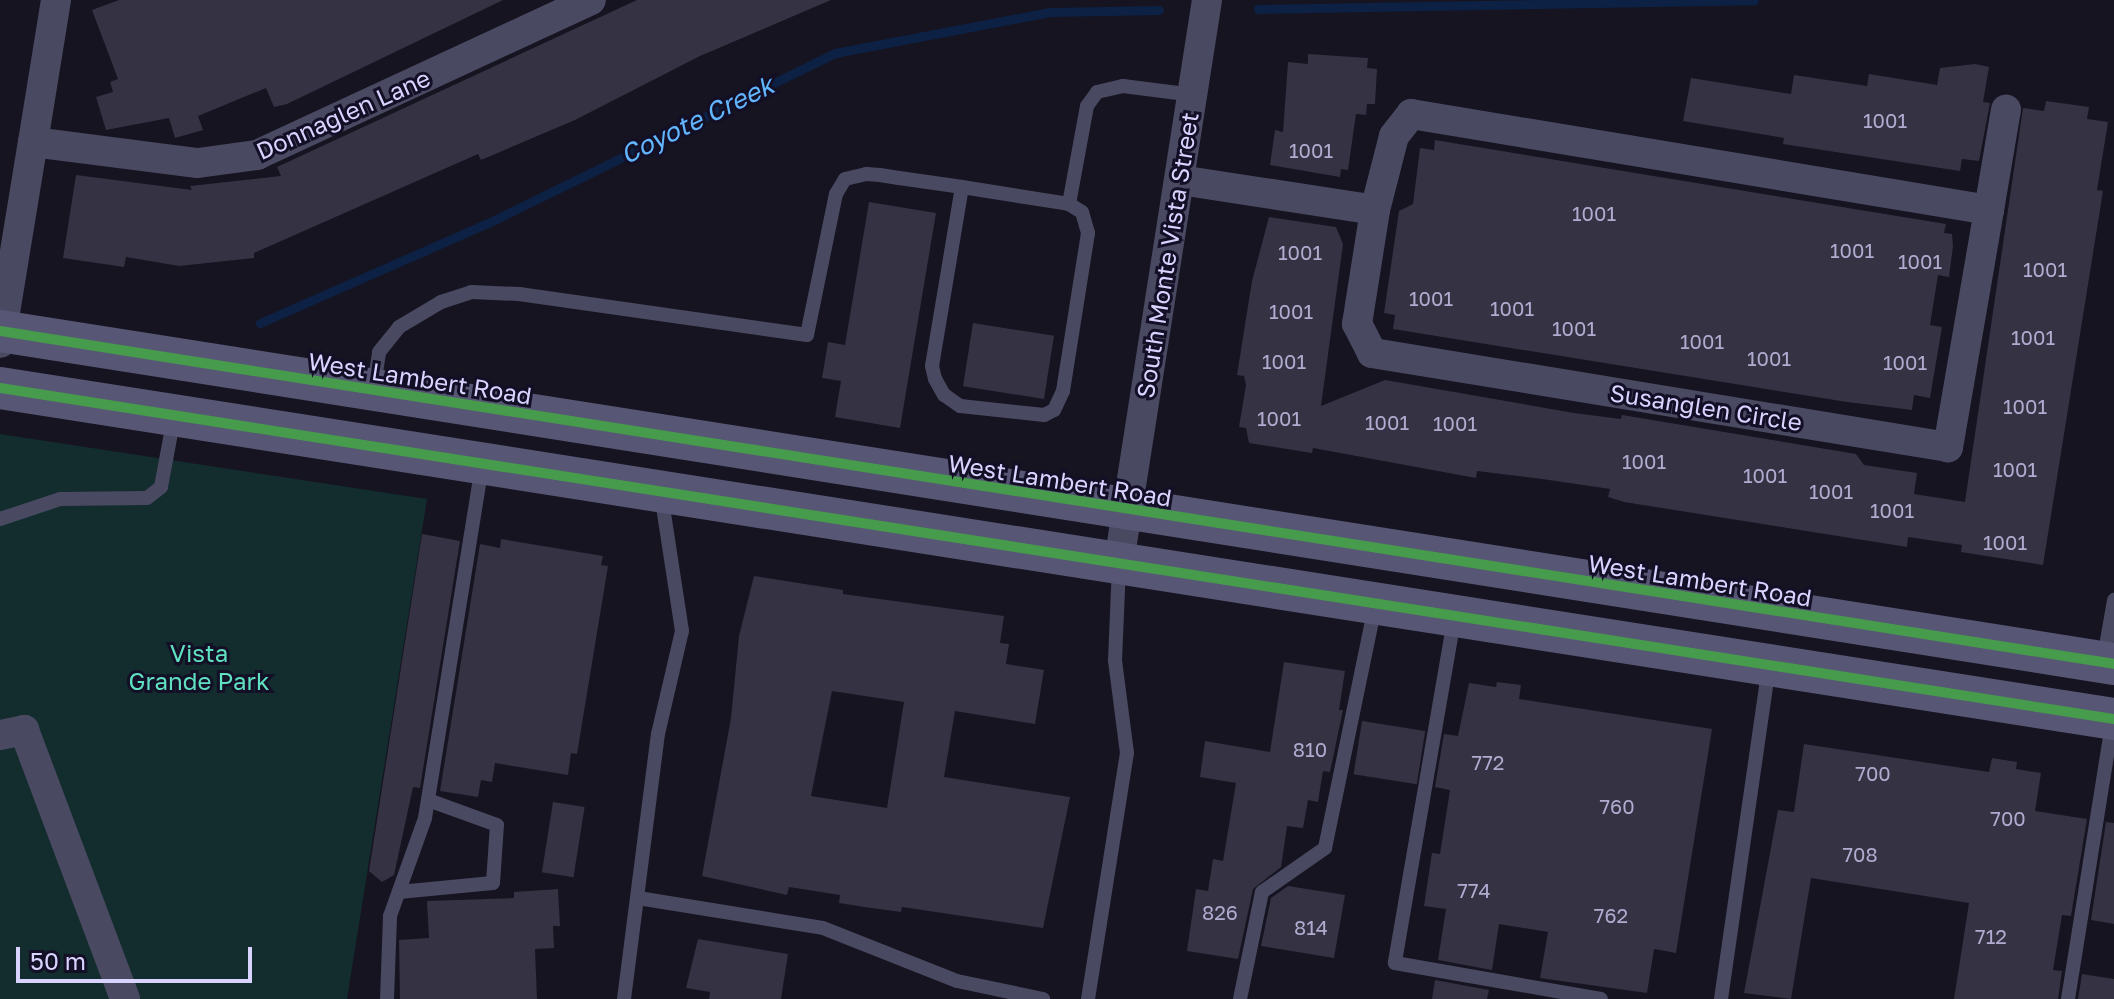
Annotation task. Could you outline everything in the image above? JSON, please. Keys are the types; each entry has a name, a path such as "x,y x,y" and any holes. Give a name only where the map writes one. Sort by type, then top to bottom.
{"main road":[{"name":"West Lambert Road","path":"0,335 373,390 2108,664"},
{"path":"0,388 1769,662 2113,719"}],"street":[{"path":"0,335 56,0"},
{"name":"Donnaglen Lane","path":"33,142 198,163 257,155 591,0"},
{"name":"South Monte Vista Street","path":"1119,562 1207,0"},
{"name":"Susanglen Circle","path":"1989,210 1411,114 1394,136 1375,210 1357,324 1372,353 1948,447 1989,210 2006,109"},
{"path":"1180,180 1375,210"},
{"path":"0,735 24,730 125,999"}],"lane":[{"path":"1069,204 1087,106 1097,92 1123,86 1193,95"},
{"path":"373,390 379,352 399,327 441,302 471,292 519,294 807,335 831,208 845,179 866,174 962,187 1069,204 1082,212 1088,233 1063,391 1054,410 1018,415 951,402 935,379 932,366 962,187"},
{"path":"0,519 60,499 147,498 161,487 174,415"},
{"path":"387,999 390,916 428,800 482,463"},
{"path":"624,999 658,734 682,631 661,492"},
{"path":"1088,999 1127,753 1115,661 1119,562"},
{"path":"2108,664 2114,600"},
{"path":"1240,999 1262,892 1325,848 1375,603"},
{"path":"1455,615 1395,963 1601,999"},
{"path":"1721,999 1769,662"},
{"path":"2068,999 2113,719"},
{"path":"399,892 493,883 497,825 428,800"},
{"path":"638,898 823,928 957,981 1043,999"}],"green space":[{"name":"Vista Grande Park","path":"0,434 427,499 347,999 0,999"}],"building":[{"path":"119,0 503,0 287,104 274,107 266,88 198,116 203,130 175,138 169,118 106,130 96,97 113,92 110,82 118,79 92,10"},
{"path":"637,0 831,0 700,56 575,120 481,160 478,154 254,253 254,258 179,266 126,257 124,267 63,258 76,175 192,190 190,186 281,176 277,167"},
{"path":"1308,54 1368,58 1367,68 1377,69 1375,104 1367,104 1366,115 1356,114 1348,170 1341,169 1340,177 1270,165 1275,130 1283,132 1288,62 1308,64"},
{"path":"1975,64 1989,67 1983,102 1990,103 1979,161 1962,159 1960,171 1783,144 1784,138 1683,121 1691,78 1791,94 1794,75 1867,86 1869,74 1937,85 1940,68"},
{"path":"2046,101 2089,107 2087,119 2108,122 2097,190 2103,191 2043,565 1961,552 1962,545 1908,537 1907,547 1624,502 1608,497 1610,489 1477,471 1476,478 1313,448 1312,453 1249,443 1246,428 1239,427 1246,385 1244,376 1237,375 1252,281 1269,217 1336,227 1343,244 1321,406 1385,380 1574,413 1621,419 1622,415 1856,454 1864,465 1917,473 1914,494 1965,502 2023,108 2044,111"},
{"path":"1435,140 1946,224 1944,233 1952,234 1953,246 1949,277 1938,275 1930,325 1942,327 1930,398 1914,395 1912,410 1847,402 1393,329 1395,315 1384,313 1399,211 1413,204 1420,148 1434,150"},
{"path":"869,202 936,213 900,428 835,417 841,381 822,378 828,342 845,345"},
{"path":"973,323 1054,336 1044,399 963,386"},
{"path":"422,534 460,541 420,788 413,787 394,875 382,882 369,871"},
{"path":"501,539 603,556 601,565 608,566 577,754 571,753 568,775 495,763 492,782 481,780 478,797 440,791 480,544 500,548"},
{"path":"754,576 843,590 843,594 1004,616 1000,643 1009,644 1006,664 1044,670 1035,724 955,711 944,777 1070,797 1043,928 902,907 901,912 864,907 839,903 840,895 789,887 787,895 702,876 731,718 739,636","holes":["832,691 904,702 887,808 811,796"]},
{"path":"1284,662 1345,671 1339,710 1343,710 1330,772 1323,771 1318,802 1308,800 1303,828 1287,826 1281,867 1253,889 1238,959 1187,951 1196,889 1208,891 1213,859 1223,861 1236,783 1200,777 1205,741 1270,752"},
{"path":"1497,682 1521,685 1519,699 1712,729 1676,953 1654,949 1647,993 1540,978 1548,932 1499,924 1492,970 1438,960 1446,909 1424,906 1432,853 1440,854 1450,790 1435,787 1444,734 1458,736 1469,683 1496,687"},
{"path":"1362,721 1425,731 1417,784 1354,774"},
{"path":"1804,744 1989,772 1992,758 2017,762 2016,769 2041,773 2035,811 2087,819 2071,916 2062,915 2053,970 2062,971 2058,999 1954,999 1969,903 1811,878 1791,999 1744,993 1778,810 1794,812"},
{"path":"553,802 585,807 573,877 542,872"},
{"path":"2106,822 2114,823 2114,924 2091,920"},
{"path":"1288,886 1345,895 1334,958 1261,946 1271,898"},
{"path":"558,889 560,926 553,926 554,948 535,949 537,999 400,999 399,940 429,938 427,901 514,898 514,892"},
{"path":"698,939 788,954 781,999 709,999 710,992 686,988"},
{"path":"2082,974 2114,979 2114,999 2078,999"},
{"path":"1435,980 1489,990 1487,999 1432,999"}],"waterway":[{"name":"Coyote Creek","path":"1258,9 1754,0"},
{"name":"Coyote Creek","path":"260,323 486,224 835,53 1050,12 1159,10"}],"cycle path":[{"path":"0,331 2114,664"},
{"path":"0,388 2114,719"}]}
